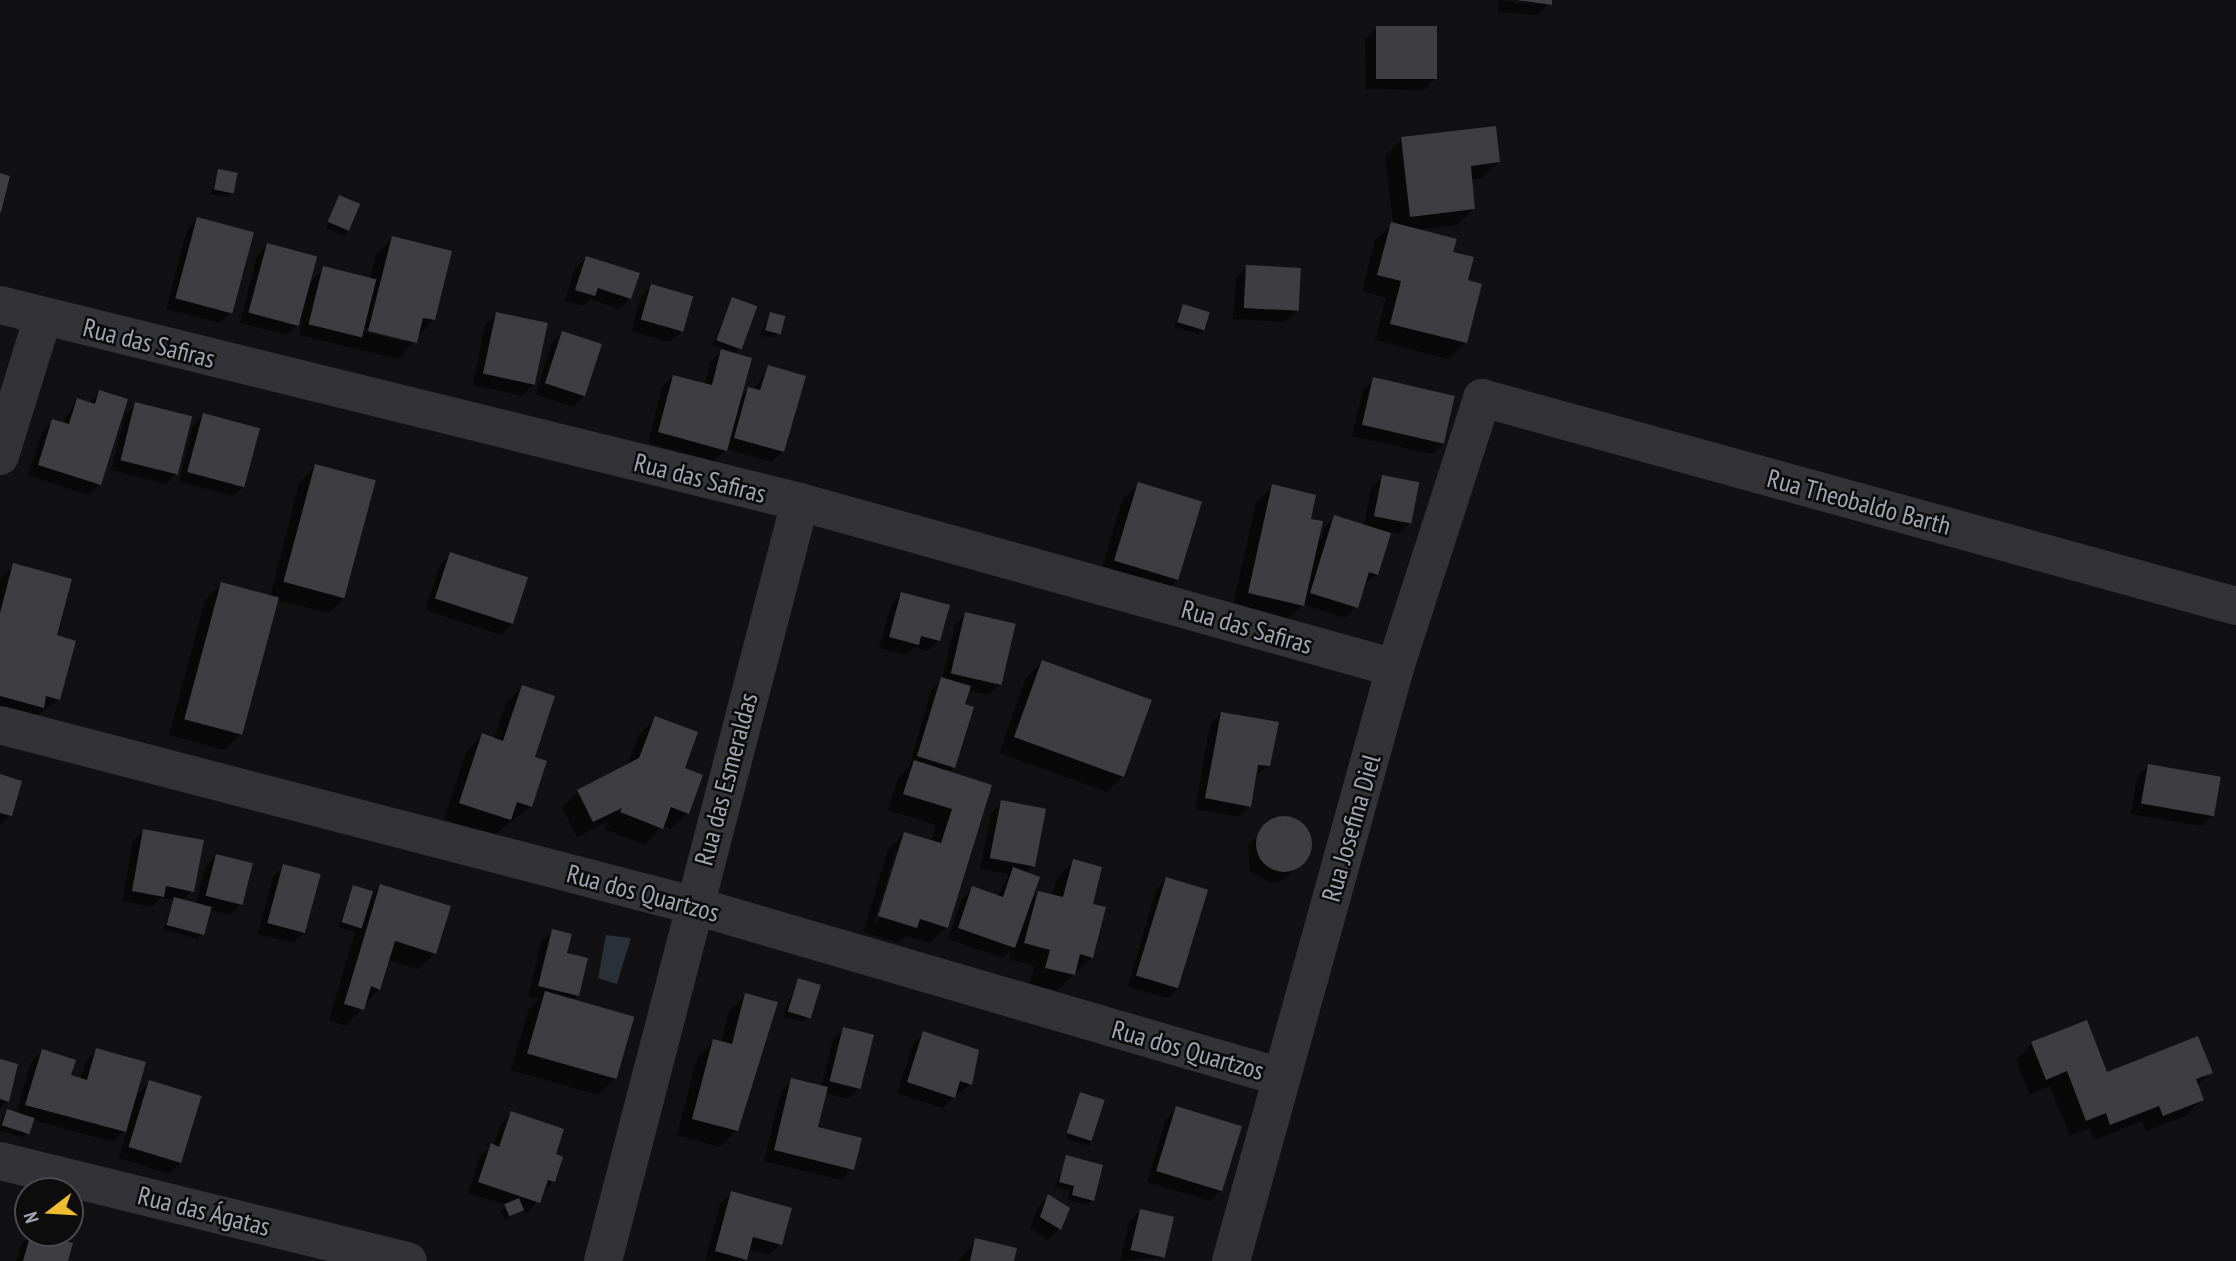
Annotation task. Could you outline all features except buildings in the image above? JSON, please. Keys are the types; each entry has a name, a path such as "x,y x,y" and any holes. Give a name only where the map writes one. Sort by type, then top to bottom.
{"street":[{"name":"Rua das Safiras","path":"0,305 800,502 1395,668"},
{"path":"0,456 43,317"},
{"name":"Rua Theobaldo Barth","path":"1482,398 2236,606"},
{"name":"Rua Josefina Diel","path":"1231,1261 1395,668 1482,398"},
{"name":"Rua das Esmeraldas","path":"603,1261 692,905 800,502"},
{"name":"Rua dos Quartzos","path":"0,725 692,905 1281,1077"},
{"name":"Rua das Ágatas","path":"0,1161 408,1261"}],"shaded area":[{"path":"606,935 631,938 617,984 598,978"}]}
